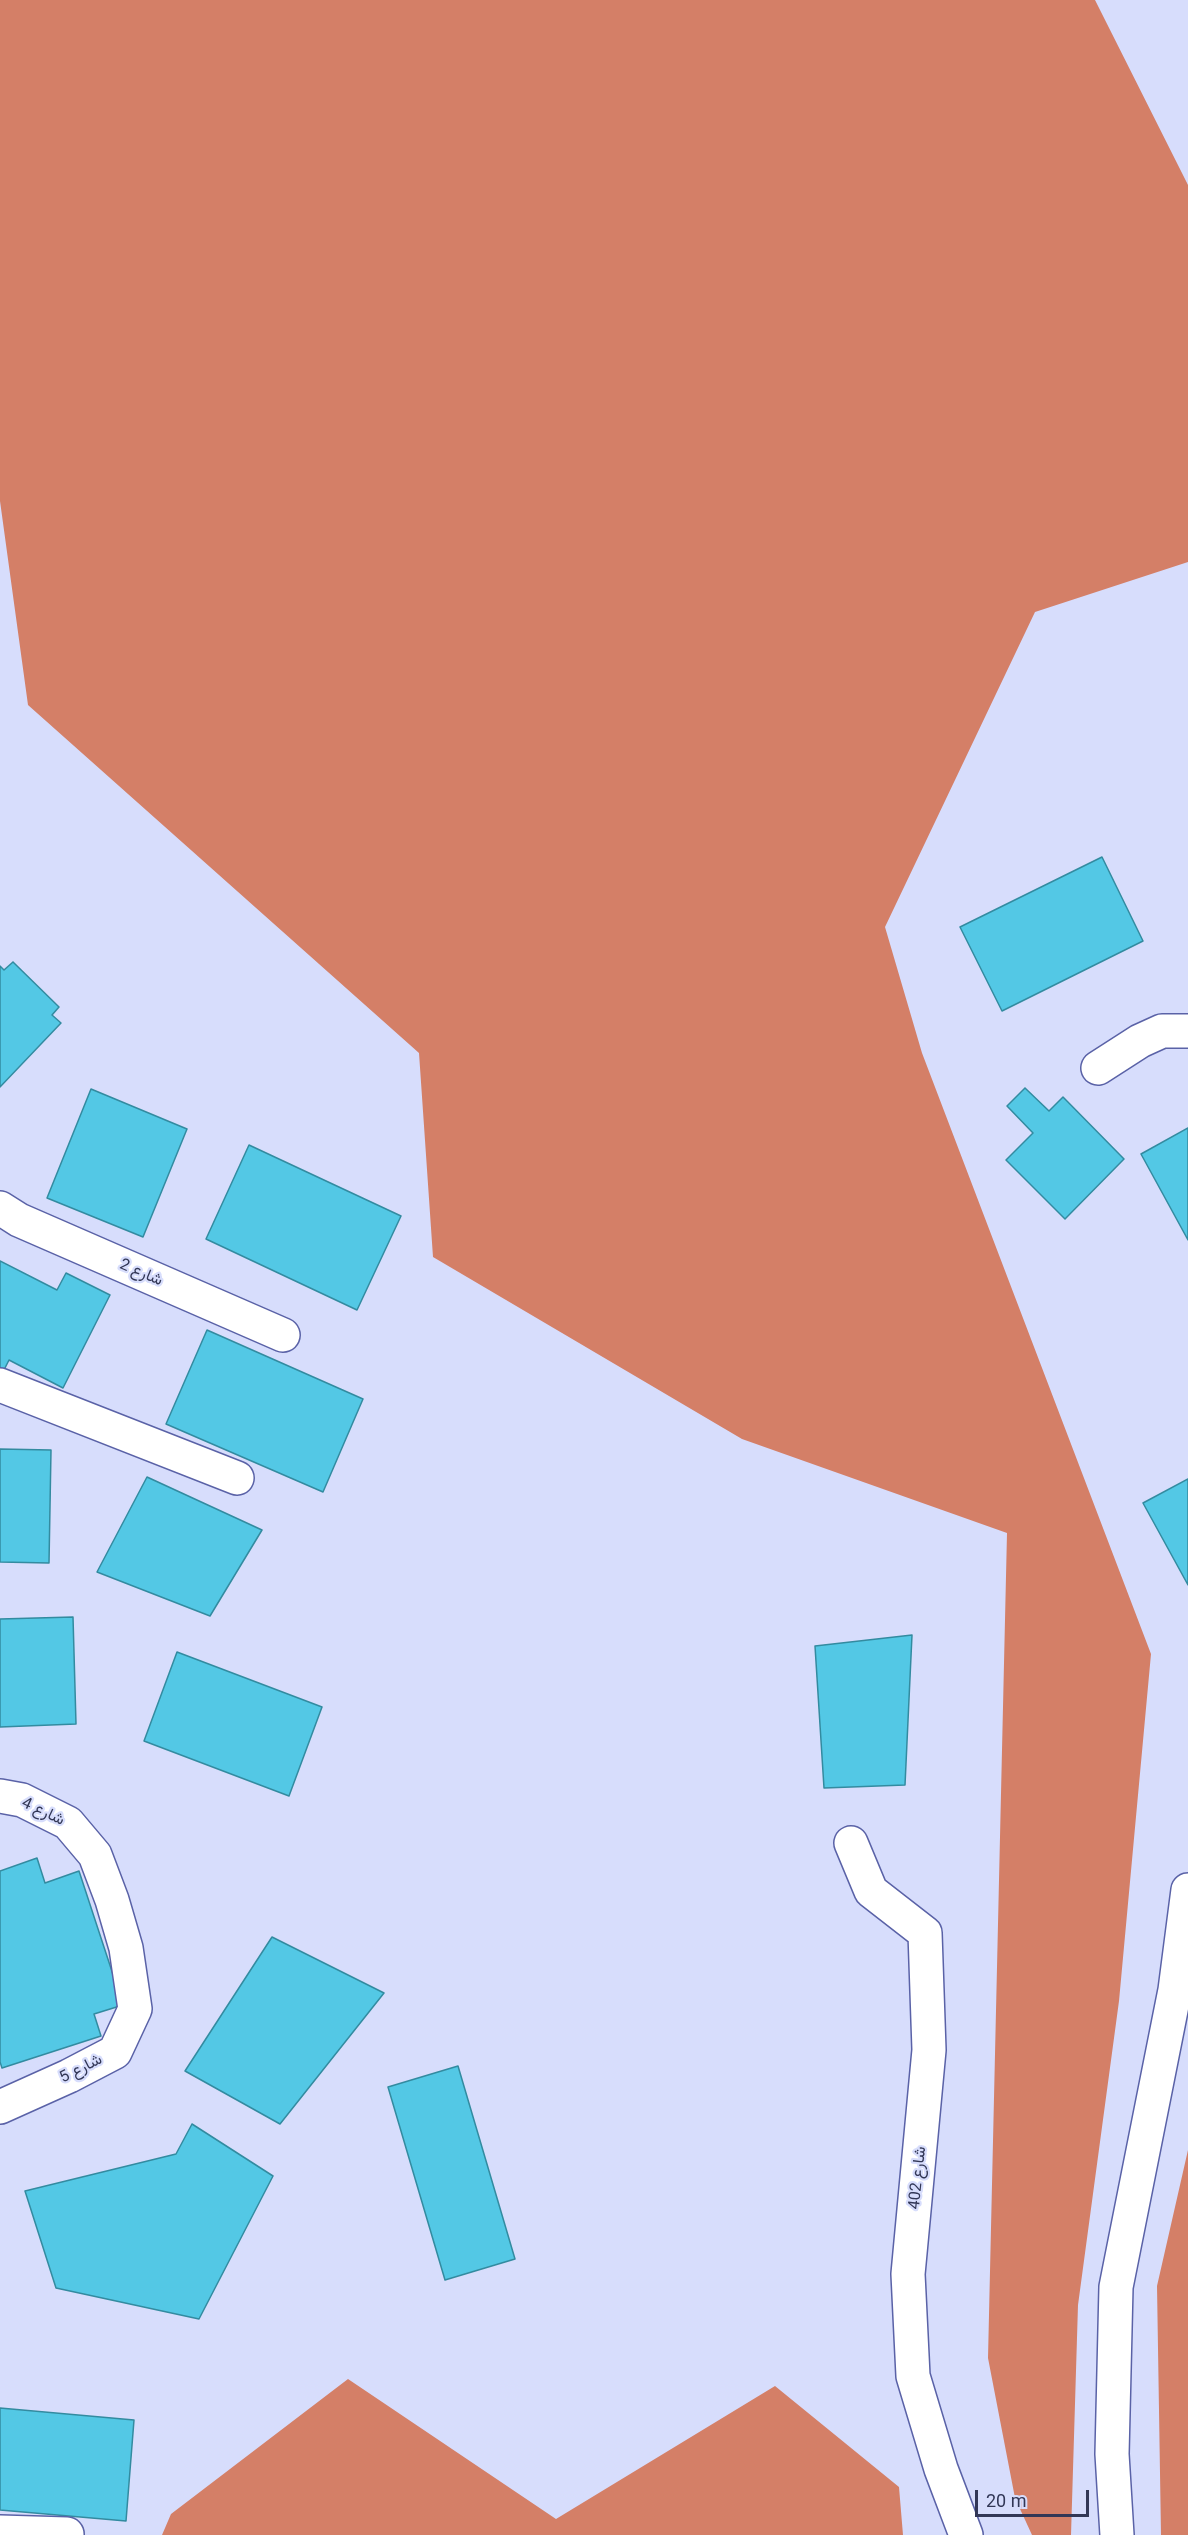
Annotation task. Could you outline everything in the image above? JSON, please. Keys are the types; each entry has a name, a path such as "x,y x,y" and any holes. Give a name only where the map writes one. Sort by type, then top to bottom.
{"street":[{"path":"1098,1068 1140,1041 1162,1031 1188,1031"},
{"name":"شارع 2","path":"0,1208 29,1225 283,1335"},
{"path":"0,1385 237,1478"},
{"name":"شارع 4","path":"0,1796 22,1800 68,1823 95,1855 112,1900"},
{"name":"شارع 402","path":"851,1843 871,1891 925,1933 929,2049 908,2274 913,2376 941,2469 966,2535"},
{"path":"1117,2535 1112,2454 1116,2287 1175,1990 1188,1890"},
{"name":"شارع 5","path":"0,2107 115,2052 135,2009 126,1948 112,1900"},
{"path":"0,2532 67,2534"}],"shaded area":[{"path":"0,0 1095,0 1188,185 1188,562 1035,612 885,927 922,1053 1151,1654 1119,2001 1078,2305 1071,2535 1032,2535 1015,2498 988,2358 1007,1533 742,1439 433,1257 419,1053 28,705 0,501"},
{"path":"1188,2150 1188,2535 1161,2535 1157,2286"},
{"path":"348,2379 556,2519 775,2386 899,2487 903,2535 162,2535 171,2514"}],"building":[{"path":"1102,857 1143,941 1002,1011 960,927"},
{"path":"13,962 59,1007 52,1015 61,1023 0,1087 0,966 4,970"},
{"path":"1025,1088 1049,1111 1063,1097 1124,1159 1065,1219 1006,1160 1033,1133 1007,1106"},
{"path":"91,1089 187,1129 143,1237 47,1198"},
{"path":"1188,1128 1188,1240 1141,1154"},
{"path":"249,1145 401,1216 357,1310 206,1239"},
{"path":"0,1261 57,1290 66,1273 110,1295 63,1388 9,1360 0,1378"},
{"path":"207,1330 363,1399 323,1492 166,1424"},
{"path":"0,1449 51,1450 49,1563 0,1562"},
{"path":"147,1477 262,1530 210,1616 97,1572"},
{"path":"1188,1479 1188,1585 1143,1503"},
{"path":"73,1617 76,1724 0,1727 0,1619"},
{"path":"912,1635 905,1785 824,1788 815,1646"},
{"path":"177,1652 322,1707 289,1796 144,1741"},
{"path":"37,1858 45,1883 79,1871 123,2005 94,2014 101,2036 2,2068 0,2062 0,1871"},
{"path":"272,1937 384,1993 280,2124 185,2071"},
{"path":"458,2066 515,2259 445,2280 388,2087"},
{"path":"192,2124 273,2176 199,2319 56,2288 25,2191 176,2154"},
{"path":"0,2408 134,2420 126,2521 0,2510"}]}
